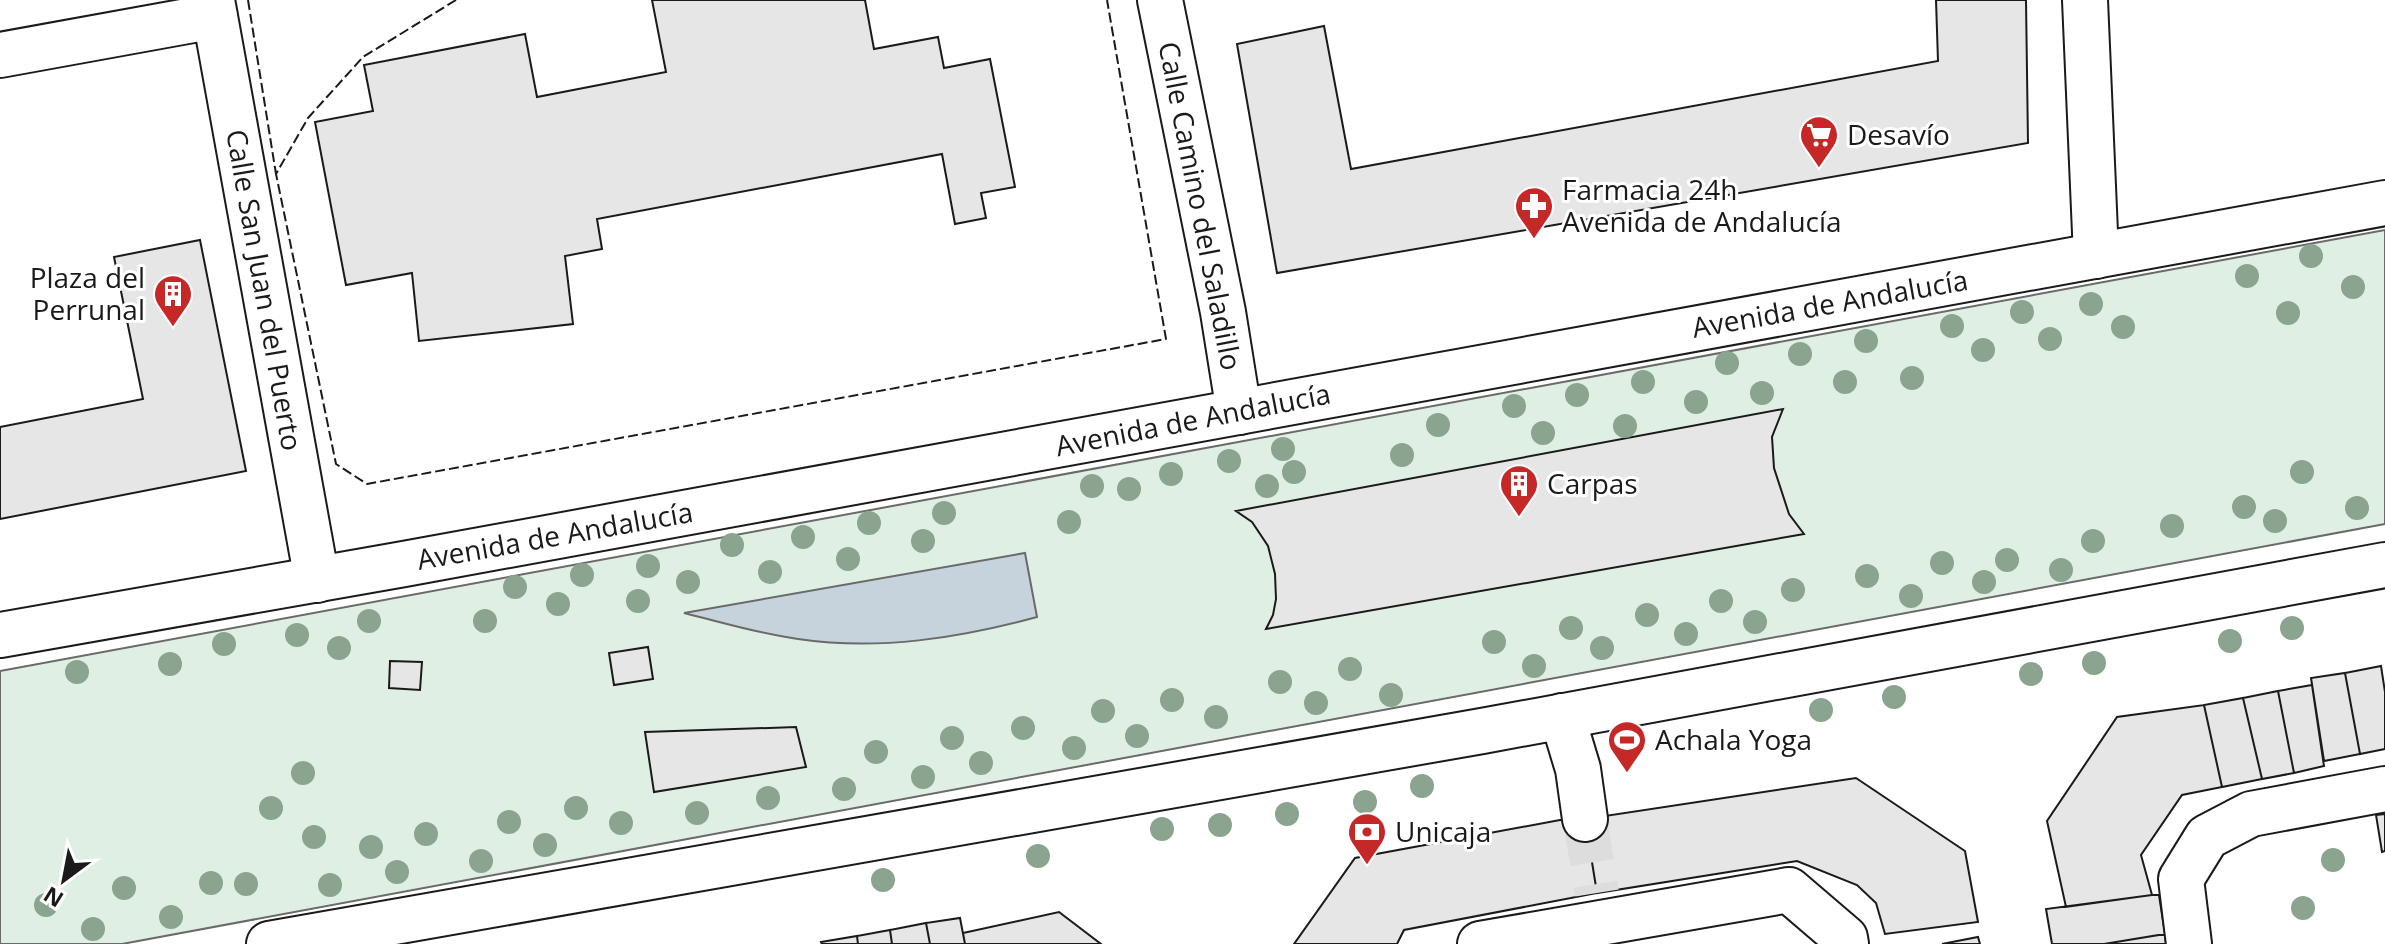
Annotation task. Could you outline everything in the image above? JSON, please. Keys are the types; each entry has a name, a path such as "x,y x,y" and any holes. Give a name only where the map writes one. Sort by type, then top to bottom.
{"main road":[{"path":"2085,0 2096,256"},
{"name":"Calle Camino del Saladillo","path":"1165,1 1239,412"},
{"path":"0,55 214,8"},
{"name":"Calle San Juan del Puerto","path":"214,8 317,580"},
{"name":"Avenida de Andalucía","path":"0,635 2385,203"},
{"path":"269,944 440,929 1562,716 2385,565"},
{"path":"1562,716 1578,769 1585,819"},
{"path":"2189,944 2181,879 2207,837 2251,814 2385,789"},
{"path":"1480,944 1597,908 1789,890 1845,938 1846,944"}],"green space":[{"path":"2385,230 2385,524 122,944 0,944 0,671"}],"shaded area":[{"path":"1025,553 1037,617 978,631 919,640 859,644 769,634 684,613"}],"building":[{"path":"652,0 865,0 874,49 938,37 944,68 990,59 1015,187 981,193 986,218 955,224 942,154 597,219 602,249 565,256 573,324 419,341 412,273 346,285 315,122 373,111 364,65 525,34 537,97 666,72"},
{"path":"1936,0 2026,0 2028,143 1277,273 1237,44 1324,26 1351,169 1938,61"},
{"name":"Plaza del Perrunal","path":"200,240 246,471 0,519 0,427 143,399 114,257"},
{"name":"Carpas","path":"1783,409 1772,437 1774,468 1789,514 1804,534 1266,629 1276,599 1275,574 1268,546 1252,522 1236,511"},
{"path":"648,647 653,679 614,685 609,653"},
{"path":"390,661 422,662 420,690 389,688"},
{"path":"2381,666 2385,692 2385,749 2360,754 2345,673"},
{"path":"2345,673 2360,754 2324,761 2311,678"},
{"path":"2312,685 2324,766 2294,773 2278,691"},
{"path":"2278,691 2294,773 2262,779 2243,698"},
{"path":"2243,698 2262,779 2222,787 2204,705"},
{"path":"2204,705 2222,787 2182,795 2141,855 2152,895 2066,907 2047,821 2117,717"},
{"path":"796,727 806,767 654,792 645,732"},
{"path":"1856,778 1965,851 1978,922 1885,934 1876,903 1857,885 1797,861 1597,893 1585,819"},
{"path":"2385,814 2385,851 2382,852 2376,815"},
{"path":"1585,819 1597,893 1404,930 1397,944 1294,944 1355,858 1560,820"},
{"path":"2159,895 2165,934 2104,944 2052,944 2046,909"},
{"path":"1059,912 1101,944 965,944 963,933"},
{"path":"960,918 965,944 930,944 926,923"},
{"path":"926,923 930,944 892,944 890,930"},
{"path":"890,930 892,944 858,944 857,936"},
{"path":"2165,934 2166,944 2104,944"},
{"path":"857,936 858,944 821,942"},
{"path":"1978,937 1980,944 1942,944"}],"tunnel":[{"path":"1585,819 1597,893"}],"fence":[{"path":"248,0 276,174"},
{"path":"456,0 363,57 308,118 276,174 336,464 367,484 1166,339 1107,0"}],"place":[{"name":"Desavío","path":"1819,169"},
{"name":"Farmacia 24h Avenida de Andalucía","path":"1534,240"},
{"name":"Plaza del Perrunal","path":"173,328"},
{"name":"Carpas","path":"1519,518"},
{"name":"Achala Yoga","path":"1627,774"},
{"name":"Unicaja","path":"1367,866"}]}
